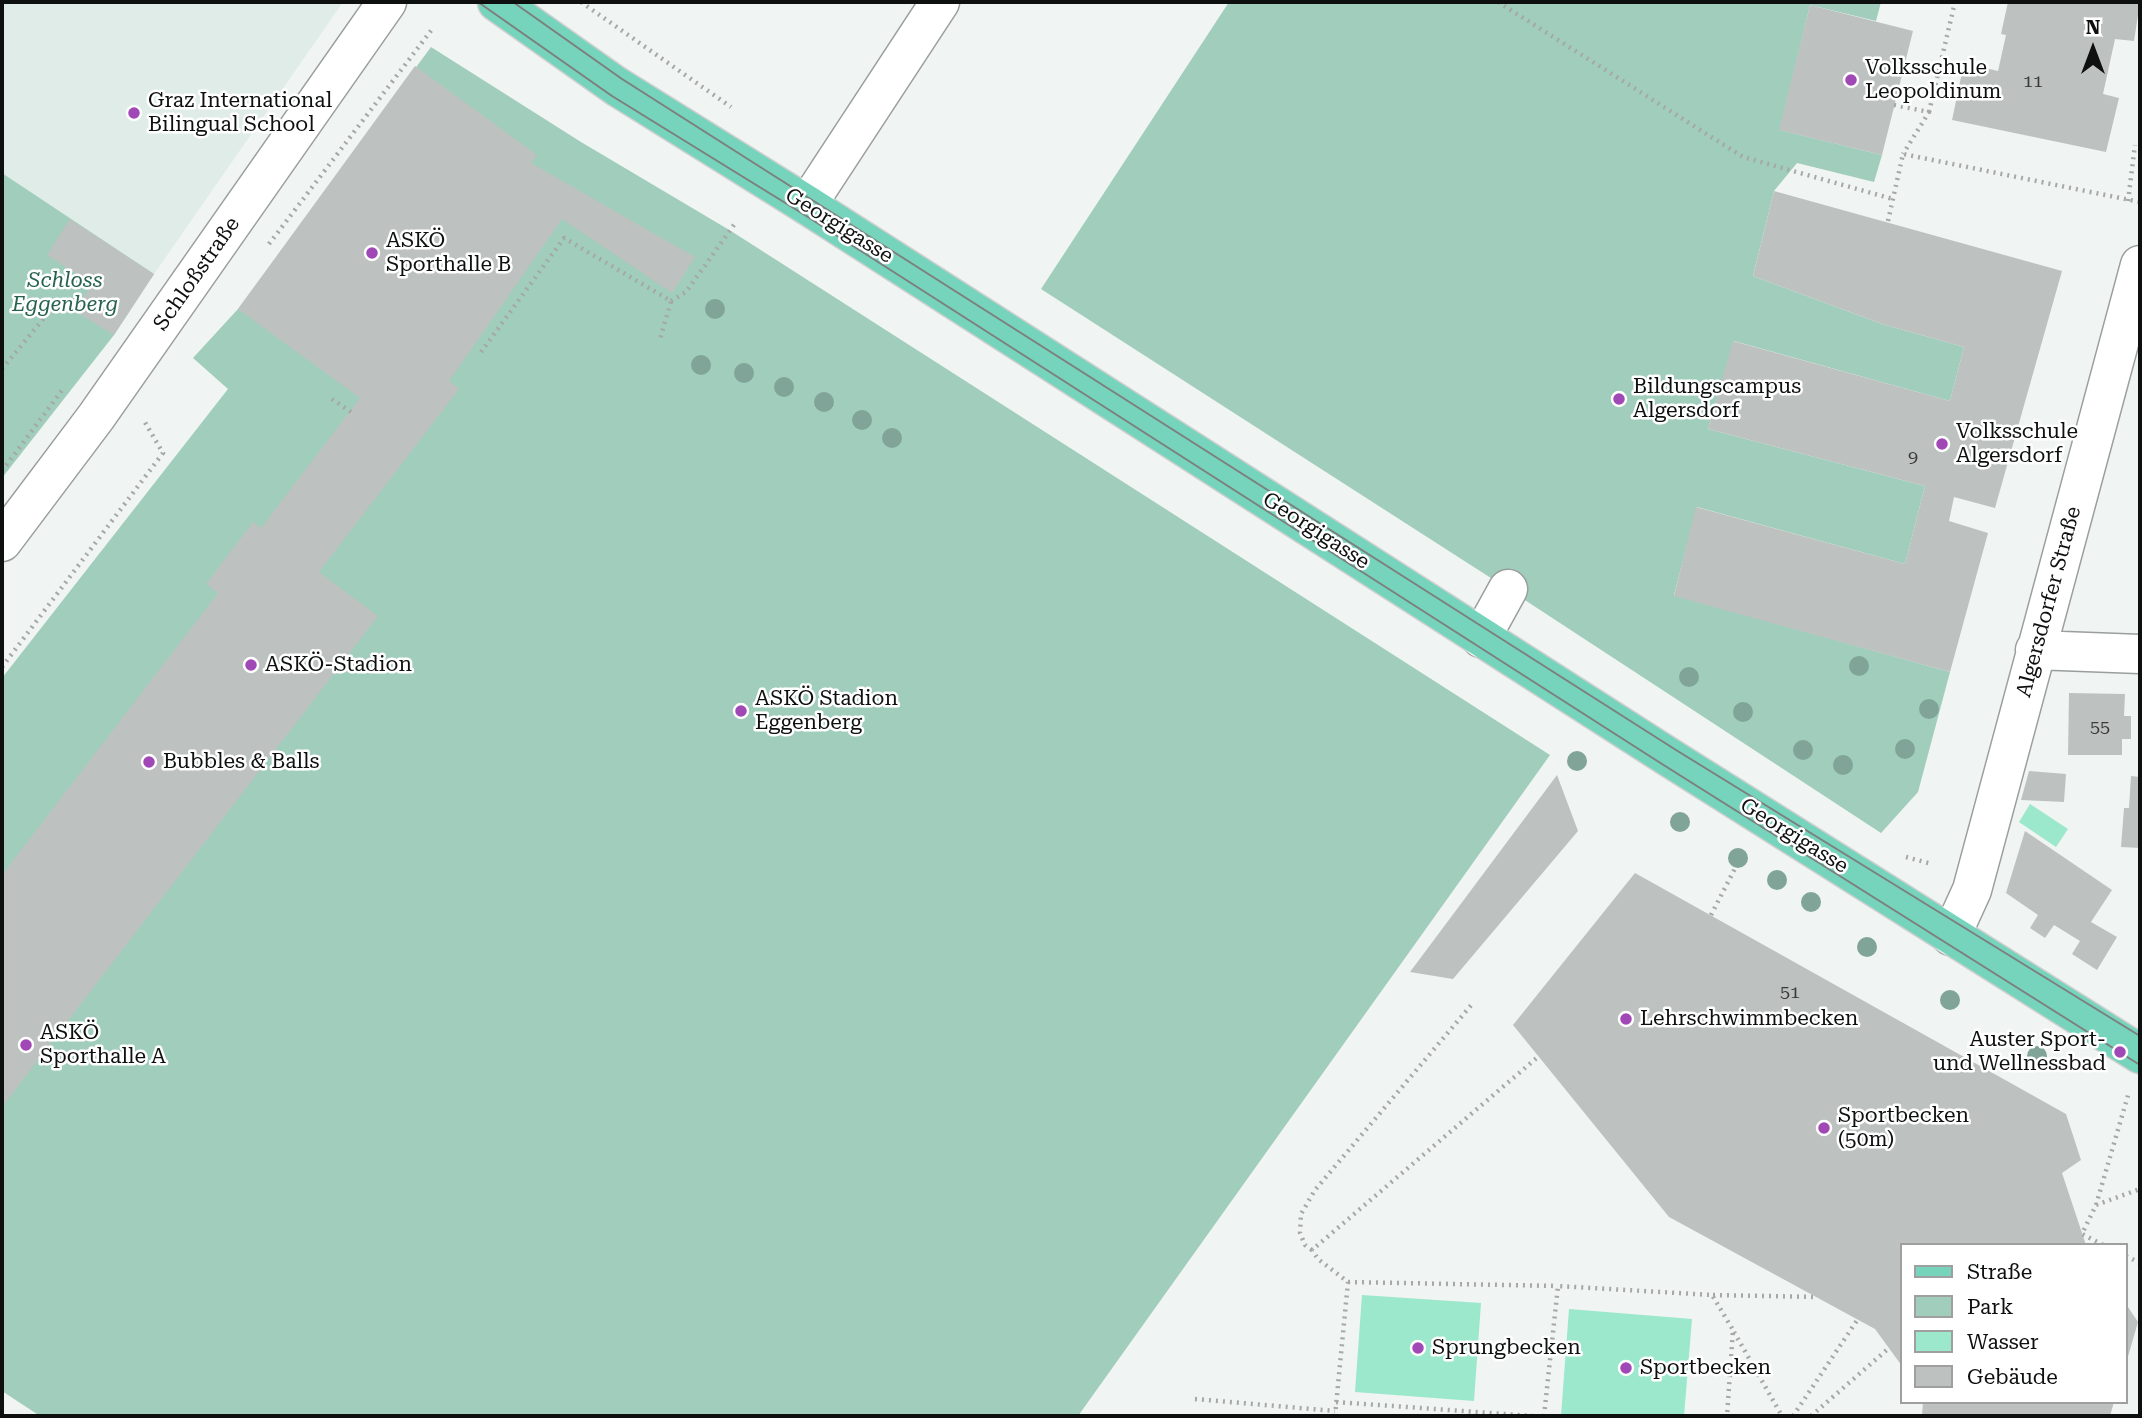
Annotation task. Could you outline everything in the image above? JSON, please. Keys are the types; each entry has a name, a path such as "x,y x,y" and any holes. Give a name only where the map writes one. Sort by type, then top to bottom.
{"main road":[{"name":"Georgigasse","path":"497,2 616,86 807,205 1481,638 2140,1054"}],"street":[{"name":"Schloßstraße","path":"2,542 96,417 387,2"},
{"path":"807,205 940,2"},
{"name":"Algersdorfer Straße","path":"1951,936 1972,890 2140,265"},
{"path":"1481,638 1508,589"},
{"path":"2035,650 2140,654"}],"path":[{"path":"1498,2 1743,157 1893,199"},
{"path":"1888,221 1903,154 1929,112 1955,2"},
{"path":"263,253 433,28"},
{"path":"1894,105 1929,112"},
{"path":"2128,201 2135,145"},
{"path":"2134,152 2140,153"},
{"path":"1903,154 2140,202"},
{"path":"660,339 671,301 686,292 736,222"},
{"path":"481,352 564,238 671,301"},
{"path":"2,369 53,307"},
{"path":"332,399 351,412"},
{"path":"2,667 163,453 138,410"},
{"path":"1711,915 1746,847"},
{"path":"1473,1003 1315,1190 1301,1214 1300,1233 1305,1245 1318,1259 1348,1282 1559,1286 1712,1295 1817,1297"},
{"path":"1312,1250 1539,1056"},
{"path":"2099,1243 2082,1234 2096,1205 2129,1092"},
{"path":"2096,1205 2140,1189"},
{"path":"1195,1399 1335,1414 1348,1282"},
{"path":"1544,1416 1559,1286"},
{"path":"1712,1295 1782,1416"},
{"path":"1793,1416 1858,1319"},
{"path":"1727,1416 1733,1330"},
{"path":"1811,1416 1889,1348"},
{"path":"1336,1402 1533,1416"}],"shaded area":[{"name":"Graz International Bilingual School","path":"2,2 343,2 154,274 2,173"}],"green space":[{"name":"Bildungscampus Algersdorf","path":"1229,2 1881,2 1876,21 1810,5 1780,130 1882,155 1874,182 1797,163 1774,191 1753,276 1882,324 1964,347 1950,401 1734,341 1708,429 1925,486 1905,564 1697,507 1674,595 1950,672 1918,792 1881,833 1041,289"},
{"name":"ASKÖ Stadion Eggenberg","path":"431,47 581,142 731,231 1550,755 1078,1416 40,1416 2,1391 2,678 228,389 193,358 238,309"},
{"name":"Schloss Eggenberg","path":"2,173 154,274 114,335 2,478"}],"water":[{"path":"2030,804 2068,829 2056,847 2019,822"},
{"name":"Sprungbecken","path":"1362,1295 1481,1303 1474,1401 1355,1392"},
{"name":"Sportbecken","path":"1569,1309 1692,1319 1684,1416 1561,1416"}],"building":[{"path":"2008,2 2140,2 2134,41 2115,39 2103,94 2119,98 2106,152 1952,120 1964,63 1998,71 2006,35 2001,34"},
{"path":"1810,5 1913,31 1882,155 1779,130"},
{"path":"415,66 537,155 531,163 695,257 672,293 562,219 449,381 459,389 319,572 378,616 2,1107 2,875 218,593 206,584 253,522 261,528 360,398 238,309"},
{"path":"1774,191 2062,271 1995,508 1954,497 1949,521 1988,533 1950,672 1674,596 1696,507 1905,564 1925,486 1708,429 1733,341 1950,401 1964,347 1882,324 1753,276"},
{"path":"70,219 154,274 114,335 75,311 92,284 47,255"},
{"path":"2069,693 2125,694 2124,716 2131,716 2131,739 2122,739 2122,755 2068,755"},
{"path":"2029,771 2066,774 2064,802 2021,800"},
{"path":"1557,775 1578,831 1453,979 1410,972"},
{"path":"2131,776 2140,777 2140,848 2121,847 2124,808 2129,808"},
{"path":"2025,831 2112,890 2091,922 2117,937 2097,970 2072,954 2080,941 2054,925 2045,938 2030,928 2038,915 2006,893"},
{"path":"1635,873 2066,1114 2081,1160 2062,1173 2085,1243 1900,1243 1900,1363 1875,1329 1669,1217 1513,1025"},
{"path":"2128,1307 2138,1322 2128,1357"},
{"path":"1923,1404 2113,1404 2110,1416 1922,1416"}],"tram line":[{"path":"478,2 612,96 800,212 1662,764 2140,1065"},
{"path":"513,2 622,79 1676,750 2140,1036"}],"place":[{"name":"Volksschule Leopoldinum","path":"1851,80"},
{"name":"Graz International Bilingual School","path":"134,113"},
{"name":"ASKÖ Sporthalle B","path":"372,253"},
{"name":"Bildungscampus Algersdorf","path":"1619,399"},
{"name":"Volksschule Algersdorf","path":"1942,444"},
{"name":"ASKÖ-Stadion","path":"251,665"},
{"name":"ASKÖ Stadion Eggenberg","path":"741,711"},
{"name":"Bubbles & Balls","path":"149,762"},
{"name":"Lehrschwimmbecken","path":"1626,1019"},
{"name":"ASKÖ Sporthalle A","path":"26,1045"},
{"name":"Auster Sport- und Wellnessbad","path":"2120,1052"},
{"name":"Sportbecken (50m)","path":"1824,1128"},
{"name":"Sprungbecken","path":"1418,1348"},
{"name":"Sportbecken","path":"1626,1368"}]}
